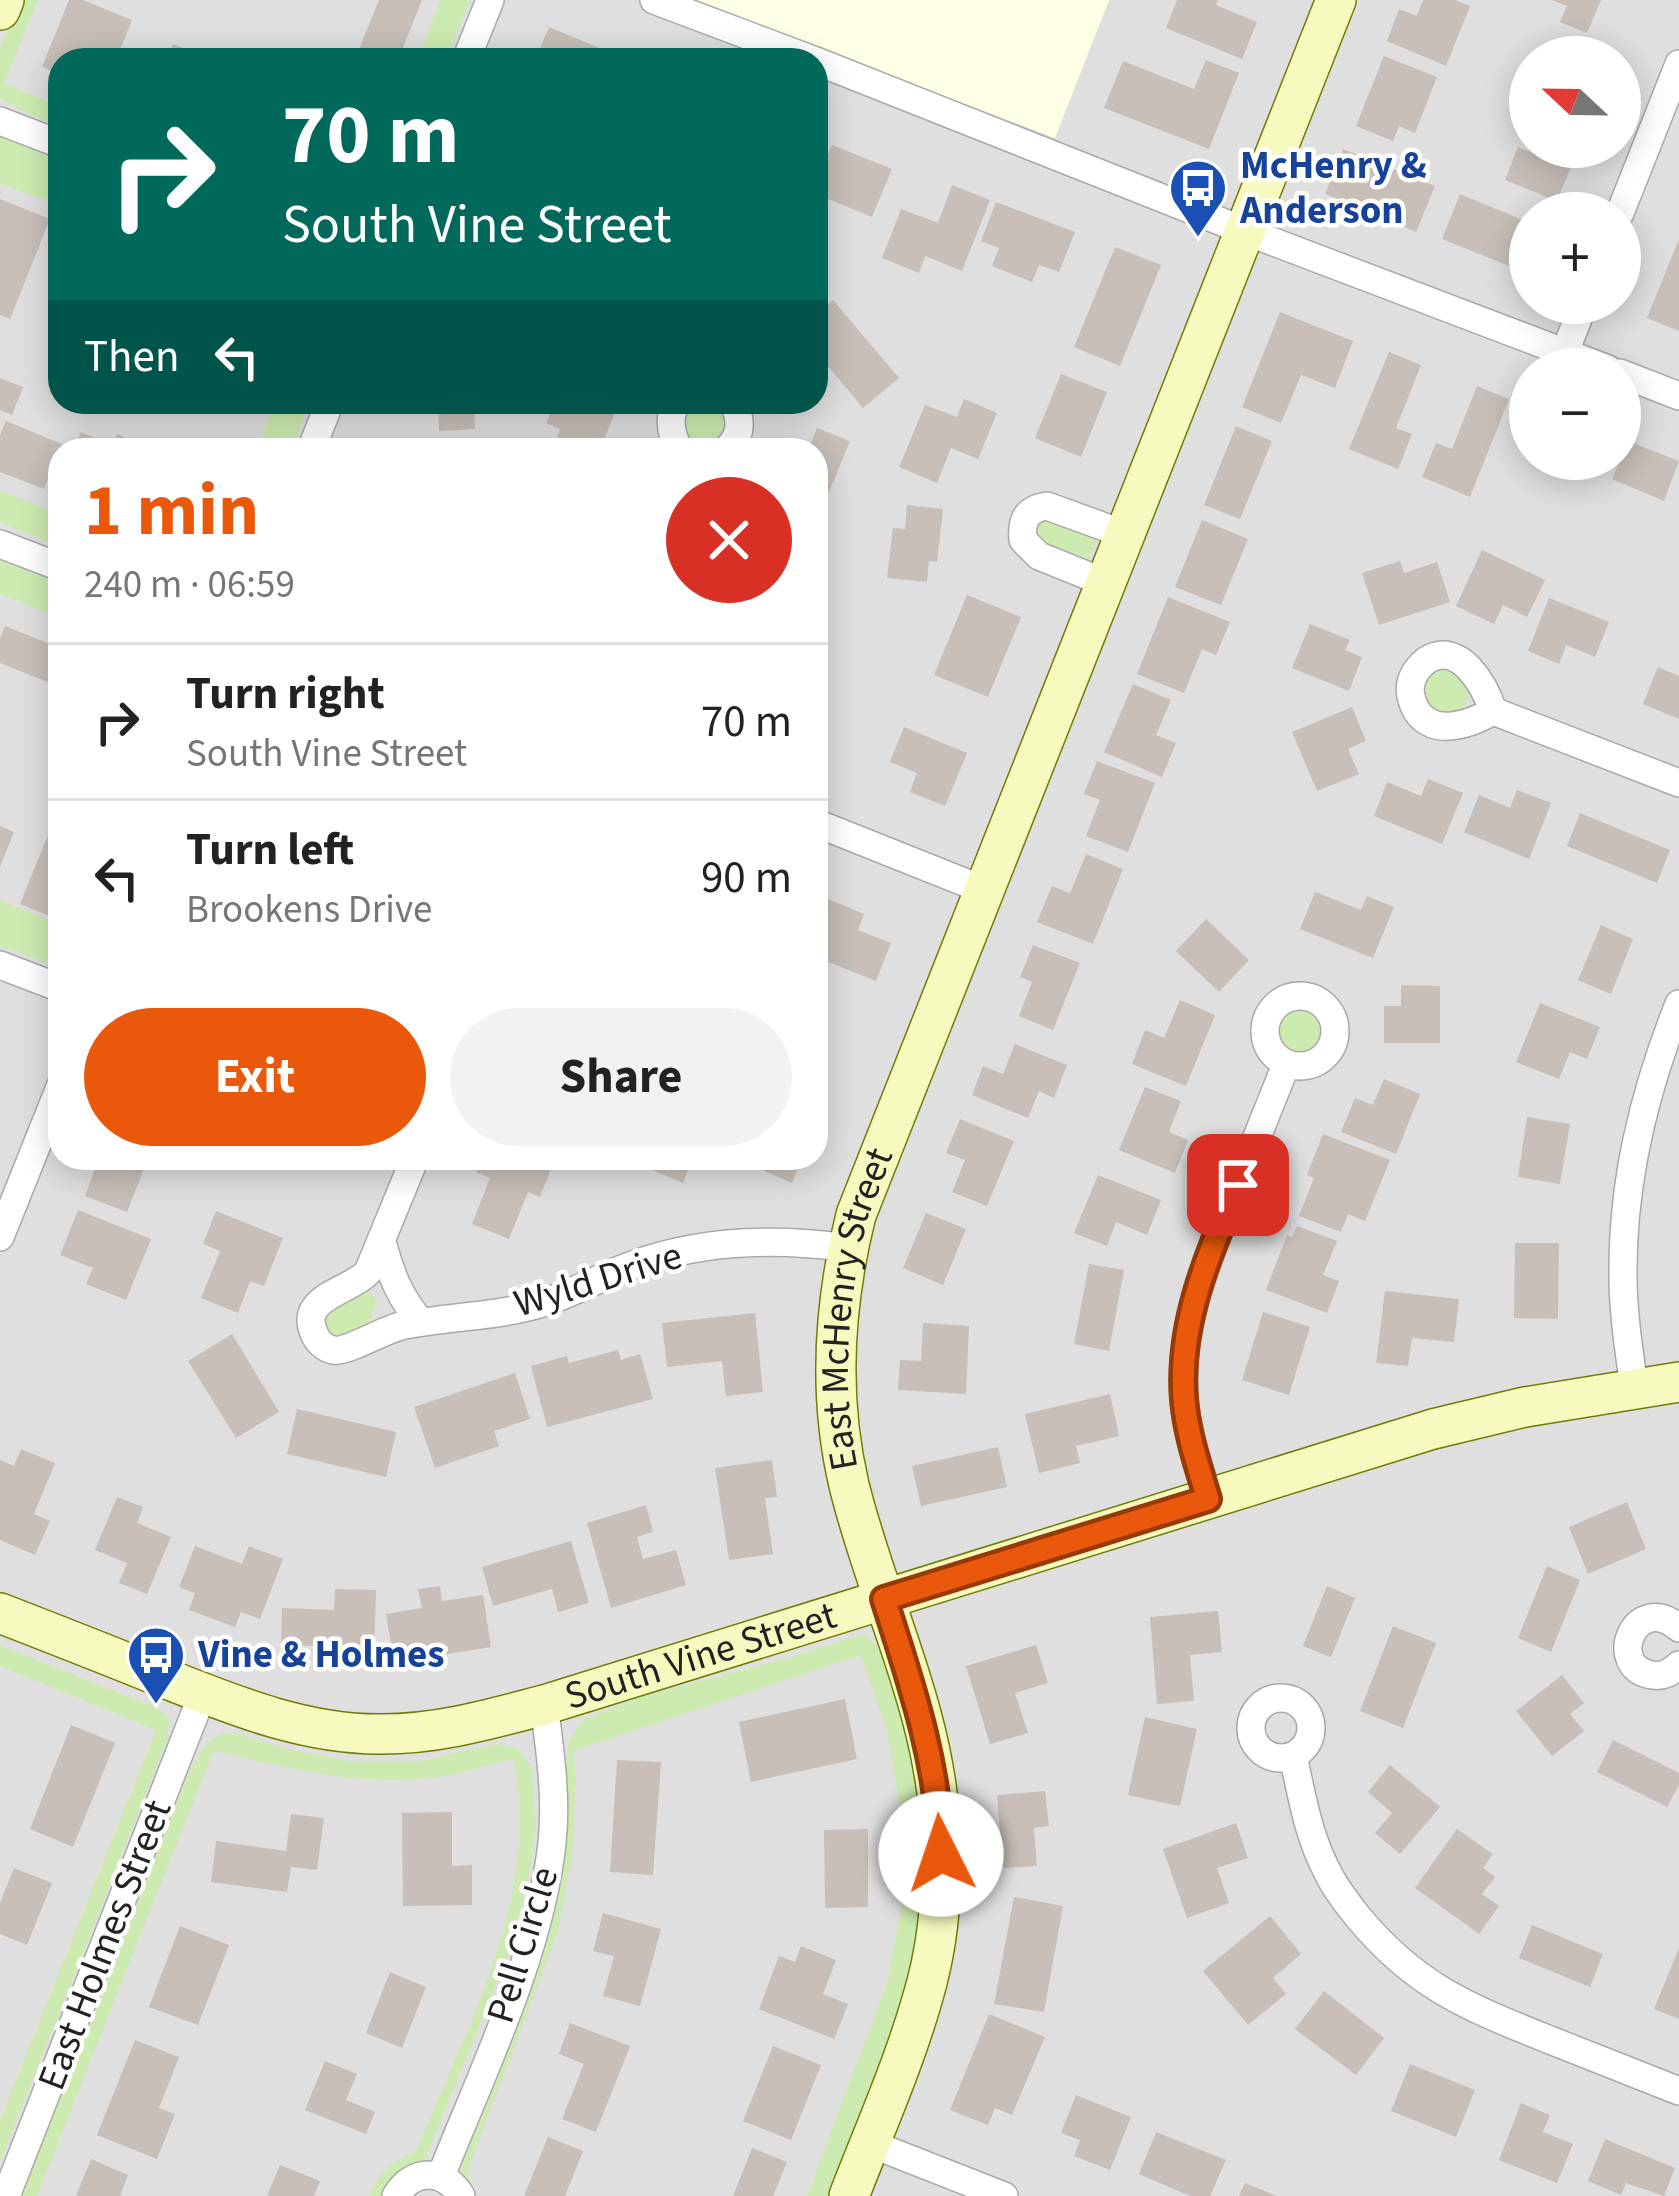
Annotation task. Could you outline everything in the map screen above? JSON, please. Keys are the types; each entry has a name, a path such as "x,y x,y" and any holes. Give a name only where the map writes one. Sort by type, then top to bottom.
{"street":[{"path":"0,10 4,0"},
{"path":"471,48 490,0"},
{"path":"654,0 780,48"},
{"name":"East McHenry Street","path":"848,2196 928,1981 941,1886 933,1767 916,1696 850,1488 840,1439 836,1339 848,1248 856,1215 1336,0"},
{"path":"1628,192 1679,64"},
{"path":"828,67 1554,348"},
{"path":"0,121 48,139"},
{"path":"1641,382 1679,396"},
{"path":"1106,583 1039,556 1022,540 1026,515 1047,506 1124,534"},
{"path":"0,544 48,562"},
{"path":"1493,711 1679,783"},
{"path":"828,828 984,890"},
{"path":"0,965 48,983"},
{"path":"1634,1388 1622,1278 1624,1212 1648,1090 1679,1004"},
{"path":"1208,1499 1192,1448 1184,1399 1192,1306 1286,1064"},
{"path":"0,1237 48,1117"},
{"path":"410,1170 382,1242 394,1283 421,1322"},
{"name":"Wyld Drive","path":"382,1242 358,1283 322,1299 312,1316 311,1328 318,1342 331,1350 346,1350 384,1330 547,1302 631,1265 674,1252 799,1242 848,1248"},
{"name":"South Vine Street","path":"0,1612 277,1719 331,1731 379,1734 454,1729 1433,1429 1526,1407 1679,1382"},
{"path":"1678,1669 1658,1676 1640,1671 1628,1647 1633,1629 1649,1618 1668,1620 1679,1628"},
{"name":"East Holmes Street","path":"6,2196 203,1693"},
{"name":"Pell Circle","path":"396,2196 408,2180 418,2176 451,2186 528,1956 553,1841 554,1795 544,1705"},
{"path":"1293,1756 1308,1826 1325,1869 1378,1941 1406,1968 1444,1994 1491,2016 1679,2091"},
{"path":"869,2143 1004,2196"}],"shaded area":[{"path":"0,0 1679,0 1679,2196 0,2196"},
{"path":"692,0 1109,0 1055,138"}],"green space":[{"path":"19,0 38,0 4,84 48,101 48,121 0,98 0,47"},
{"path":"441,0 470,0 451,48 422,48"},
{"path":"0,136 48,154 48,201 0,184"},
{"path":"270,414 305,414 296,438 261,438"},
{"path":"685,414 725,414 728,429 718,438 684,436"},
{"path":"0,491 48,509 48,542 0,522"},
{"path":"1038,514 1098,536 1089,559 1029,537"},
{"path":"0,559 48,577 48,613 0,594"},
{"path":"1435,668 1453,672 1465,682 1467,696 1459,713 1435,718 1417,686"},
{"path":"0,900 48,920 48,964 0,946"},
{"path":"1297,1004 1315,1012 1323,1030 1315,1048 1297,1056 1279,1048 1271,1030 1279,1012"},
{"path":"367,1291 376,1298 368,1322 356,1333 330,1338 324,1330 326,1314 345,1292"},
{"path":"861,1634 883,1656 902,1721 917,1791 923,1887 917,1961 829,2196 807,2196 887,1984 906,1880 901,1811 887,1732 861,1655 573,1751 572,1858 557,1935 467,2171 475,2193 470,2196 460,2175 463,2161 520,2019 555,1909 565,1839 568,1742 584,1719 644,1696"},
{"path":"0,1645 157,1708 169,1719 167,1741 0,2162 0,2120 156,1730 0,1666"},
{"path":"223,1733 348,1761 420,1761 496,1744 517,1748 531,1766 536,1824 515,1939 423,2164 383,2196 369,2196 387,2168 416,2151 494,1960 518,1860 520,1810 514,1759 450,1775 390,1780 301,1770 214,1750 37,2196 21,2196 193,1763 207,1743"}],"building":[{"path":"69,0 83,0 132,20 121,48 50,48"},
{"path":"379,0 422,0 403,48 360,48"},
{"path":"1177,0 1218,0 1216,5 1257,22 1242,59 1166,28"},
{"path":"1423,0 1455,0 1470,6 1446,66 1387,41 1399,9 1417,16"},
{"path":"1552,0 1601,0 1587,33 1560,22 1567,6"},
{"path":"549,27 600,48 540,48"},
{"path":"1384,56 1437,77 1415,133 1399,126 1393,141 1356,126"},
{"path":"1206,60 1239,73 1209,149 1104,108 1123,61 1194,89"},
{"path":"832,145 892,169 872,217 828,199"},
{"path":"1343,149 1435,186 1416,232 1325,194"},
{"path":"1510,168 1570,168 1561,192 1535,192 1505,180"},
{"path":"952,185 990,200 962,271 925,256 919,273 882,258 901,209 938,223"},
{"path":"1460,194 1509,214 1509,266 1442,239"},
{"path":"0,199 48,218 48,224 10,319 0,315"},
{"path":"996,202 1075,232 1059,272 1039,265 1032,282 992,266 999,248 981,241"},
{"path":"1679,239 1679,331 1647,318"},
{"path":"1115,247 1161,265 1120,366 1074,347"},
{"path":"833,300 899,378 863,408 828,366 828,304"},
{"path":"1280,312 1353,341 1335,388 1301,375 1281,423 1242,407"},
{"path":"1389,352 1421,365 1396,428 1412,434 1398,469 1349,449"},
{"path":"1061,374 1107,392 1081,457 1035,438"},
{"path":"0,378 23,387 12,415 0,410"},
{"path":"1477,386 1509,399 1470,497 1422,477 1436,443 1452,449"},
{"path":"964,399 997,413 978,459 951,448 937,483 899,467 925,405 957,417"},
{"path":"438,414 474,414 475,429 439,431"},
{"path":"550,414 614,414 605,438 557,438 560,429 546,423"},
{"path":"6,421 48,438 44,489 0,472 0,435"},
{"path":"1236,426 1272,441 1240,519 1204,505"},
{"path":"817,428 850,441 828,494 828,438 813,438"},
{"path":"1641,446 1679,461 1664,501 1614,480 1641,480"},
{"path":"907,505 943,509 937,562 929,561 927,582 887,578 893,528 905,529"},
{"path":"1202,520 1248,539 1221,605 1175,587"},
{"path":"1482,550 1545,580 1527,617 1503,605 1494,624 1456,606"},
{"path":"1400,561 1404,573 1437,562 1450,602 1379,625 1362,573"},
{"path":"967,595 1021,617 988,697 934,675"},
{"path":"1168,597 1230,622 1216,655 1202,649 1184,693 1137,674"},
{"path":"1549,598 1609,622 1595,657 1566,645 1559,664 1528,651"},
{"path":"1310,624 1350,640 1345,650 1362,657 1349,691 1292,668"},
{"path":"5,626 48,643 48,682 0,663"},
{"path":"1658,667 1679,676 1679,719 1643,704"},
{"path":"1133,684 1171,700 1156,735 1176,743 1162,777 1104,752"},
{"path":"1352,707 1366,741 1348,749 1359,774 1317,791 1292,732"},
{"path":"904,727 967,753 945,806 910,792 917,773 890,762"},
{"path":"1097,761 1155,783 1128,852 1086,836 1100,800 1084,794"},
{"path":"1428,779 1463,793 1442,844 1374,816 1387,782 1421,796"},
{"path":"1517,790 1551,803 1529,859 1464,832 1479,795 1510,808"},
{"path":"1580,813 1670,850 1657,883 1567,846"},
{"path":"0,826 14,832 0,867"},
{"path":"48,835 48,915 20,904"},
{"path":"1086,854 1123,869 1093,944 1037,922 1052,886 1070,893"},
{"path":"1315,892 1361,910 1367,896 1394,907 1373,958 1300,929"},
{"path":"828,899 864,914 858,930 891,943 876,981 828,962"},
{"path":"1206,919 1249,960 1219,992 1176,951"},
{"path":"1601,925 1633,939 1611,994 1578,980"},
{"path":"1033,945 1080,963 1053,1030 1019,1016 1032,982 1020,977"},
{"path":"1401,985 1440,986 1440,1043 1384,1043 1384,1006 1401,1006"},
{"path":"1180,1000 1215,1015 1186,1086 1132,1064 1145,1030 1164,1038"},
{"path":"1540,1003 1600,1027 1587,1059 1570,1052 1559,1079 1516,1062"},
{"path":"1015,1044 1067,1065 1054,1098 1039,1091 1028,1118 972,1095 983,1066 1003,1074"},
{"path":"1384,1079 1420,1094 1396,1154 1341,1132 1355,1098 1373,1105"},
{"path":"1145,1087 1181,1101 1169,1132 1188,1140 1175,1173 1119,1150"},
{"path":"1527,1117 1570,1124 1560,1184 1518,1177"},
{"path":"960,1119 1014,1141 987,1206 952,1192 965,1160 946,1153"},
{"path":"1323,1134 1390,1160 1365,1221 1348,1214 1341,1232 1299,1216 1314,1178 1307,1175"},
{"path":"95,1170 143,1170 127,1212 85,1196"},
{"path":"551,1170 540,1197 528,1192 509,1239 472,1224 490,1178 476,1172"},
{"path":"652,1170 688,1170 683,1183"},
{"path":"762,1170 797,1170 792,1183"},
{"path":"1098,1175 1161,1200 1147,1235 1116,1222 1107,1246 1074,1233"},
{"path":"78,1210 151,1239 126,1300 86,1284 93,1268 60,1255"},
{"path":"216,1211 283,1238 264,1286 250,1281 238,1313 201,1298 220,1251 203,1244"},
{"path":"926,1213 966,1229 943,1285 903,1268"},
{"path":"1297,1226 1337,1241 1323,1275 1339,1281 1327,1313 1266,1290 1287,1235 1292,1237"},
{"path":"1515,1243 1559,1243 1558,1319 1514,1318"},
{"path":"1089,1264 1124,1270 1109,1351 1074,1344"},
{"path":"1385,1291 1459,1299 1454,1342 1412,1338 1408,1366 1376,1363"},
{"path":"1263,1312 1310,1327 1289,1395 1242,1380"},
{"path":"755,1313 763,1392 726,1396 722,1361 667,1367 662,1323"},
{"path":"923,1323 969,1326 966,1394 898,1390 900,1360 921,1361"},
{"path":"232,1334 279,1412 236,1438 188,1361"},
{"path":"618,1350 621,1360 640,1354 653,1399 547,1427 531,1366 567,1356 569,1363"},
{"path":"515,1373 530,1419 494,1431 499,1446 435,1468 414,1407"},
{"path":"1110,1394 1119,1436 1076,1446 1080,1463 1039,1473 1025,1414"},
{"path":"297,1409 396,1432 386,1477 287,1454"},
{"path":"998,1447 1007,1487 921,1506 912,1466"},
{"path":"21,1449 55,1463 34,1514 50,1521 35,1555 0,1540 0,1460 14,1466"},
{"path":"772,1460 777,1497 765,1498 773,1554 729,1560 715,1468"},
{"path":"117,1497 143,1507 137,1523 171,1537 147,1594 119,1583 127,1563 95,1550"},
{"path":"1627,1502 1646,1549 1588,1574 1569,1527"},
{"path":"646,1505 653,1532 637,1537 643,1559 676,1550 686,1585 611,1608 587,1523"},
{"path":"571,1541 589,1603 558,1612 552,1589 493,1606 482,1567"},
{"path":"195,1546 242,1564 249,1546 283,1559 260,1619 241,1612 235,1627 189,1610 195,1593 179,1587"},
{"path":"1547,1566 1580,1580 1551,1652 1518,1638"},
{"path":"440,1586 442,1601 483,1595 491,1647 394,1663 386,1614 422,1608 418,1589"},
{"path":"1327,1586 1355,1598 1331,1657 1303,1646"},
{"path":"335,1589 376,1590 374,1661 334,1660 334,1647 281,1645 282,1608 334,1610"},
{"path":"1218,1611 1222,1652 1190,1655 1194,1701 1157,1704 1150,1617"},
{"path":"1393,1626 1436,1643 1403,1728 1360,1711"},
{"path":"1036,1645 1048,1683 1015,1693 1028,1733 990,1744 966,1666"},
{"path":"1562,1675 1584,1703 1570,1714 1584,1731 1552,1756 1516,1711"},
{"path":"845,1699 857,1759 751,1782 739,1722"},
{"path":"1145,1717 1197,1729 1180,1806 1128,1795"},
{"path":"71,1725 115,1743 73,1847 30,1829"},
{"path":"1613,1740 1679,1773 1679,1785 1667,1807 1597,1772"},
{"path":"617,1760 661,1762 653,1875 610,1872"},
{"path":"1390,1765 1440,1807 1400,1854 1375,1833 1392,1813 1368,1792"},
{"path":"1045,1791 1049,1826 1034,1828 1037,1866 1003,1868 997,1795"},
{"path":"452,1812 452,1866 472,1865 472,1905 403,1906 402,1813"},
{"path":"291,1814 324,1818 317,1870 291,1867 287,1892 211,1882 216,1841 286,1851"},
{"path":"1236,1823 1248,1858 1217,1868 1229,1903 1187,1918 1163,1849"},
{"path":"868,1829 868,1907 825,1908 824,1830"},
{"path":"1457,1829 1493,1854 1483,1868 1495,1877 1482,1894 1499,1906 1479,1934 1415,1888"},
{"path":"14,1868 52,1883 27,1945 0,1934 0,1903"},
{"path":"1014,1897 1063,1906 1044,2012 994,2004"},
{"path":"603,1913 661,1929 640,2006 603,1996 614,1956 593,1951"},
{"path":"1270,1916 1301,1954 1273,1978 1286,1994 1248,2025 1203,1971"},
{"path":"1532,1925 1603,1954 1590,1987 1519,1958"},
{"path":"180,1926 229,1945 198,2025 149,2007"},
{"path":"801,1946 836,1960 823,1994 848,2004 834,2039 759,2009 779,1956 795,1962"},
{"path":"1679,1948 1679,2019 1654,2009"},
{"path":"390,1972 426,1987 402,2048 366,2033"},
{"path":"1324,1991 1384,2038 1356,2075 1295,2029"},
{"path":"989,2014 1045,2037 1012,2115 995,2108 988,2125 950,2110"},
{"path":"570,2023 630,2046 596,2132 562,2119 584,2064 559,2054"},
{"path":"135,2040 179,2057 159,2108 175,2114 157,2159 97,2135"},
{"path":"773,2046 821,2065 791,2140 743,2121"},
{"path":"325,2061 357,2074 346,2100 375,2112 366,2134 305,2110"},
{"path":"1410,2064 1475,2090 1456,2137 1391,2111"},
{"path":"1076,2095 1131,2117 1110,2170 1074,2156 1080,2140 1061,2133"},
{"path":"1521,2103 1550,2115 1543,2132 1573,2144 1557,2183 1499,2160"},
{"path":"1156,2132 1226,2160 1210,2196 1190,2196 1139,2174"},
{"path":"548,2137 583,2151 565,2196 524,2196"},
{"path":"1605,2139 1675,2168 1664,2196 1626,2183 1621,2195 1588,2181"},
{"path":"752,2148 787,2162 773,2196 733,2196"},
{"path":"91,2159 128,2175 120,2196 76,2196"},
{"path":"280,2165 320,2181 314,2196 267,2196"},
{"path":"1245,2183 1277,2196 1239,2196"}],"place":[{"name":"McHenry & Anderson","path":"1198,239"},
{"name":"Vine & Holmes","path":"156,1706"}],"route":[{"path":"941,1854 933,1767 884,1599 1208,1499 1192,1448 1184,1399 1185,1352 1205,1265 1238,1185"}]}
